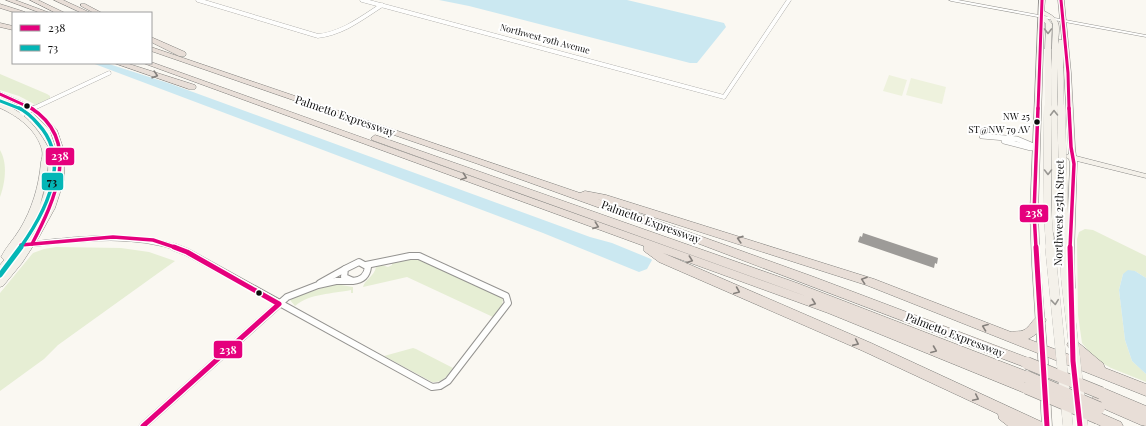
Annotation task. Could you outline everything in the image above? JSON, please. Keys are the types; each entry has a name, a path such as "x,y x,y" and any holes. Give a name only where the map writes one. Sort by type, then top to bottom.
{"highway":[{"path":"9,0 44,12"},
{"path":"33,0 60,12"},
{"path":"57,0 86,12"},
{"path":"74,0 98,12"},
{"path":"0,2 31,12"},
{"path":"0,6 21,12"},
{"path":"0,10 12,14"},
{"path":"0,18 12,21"},
{"path":"0,25 12,28"},
{"path":"152,39 191,57 200,66"},
{"name":"Palmetto Expressway","path":"152,49 563,191 846,293 1027,375 1099,405 1146,412"},
{"path":"152,54 787,278 879,312 1099,405 1142,426"},
{"path":"152,58 778,280 1027,375"},
{"path":"121,64 194,87 216,88"},
{"name":"Palmetto Expressway","path":"150,64 640,242 832,310 1027,375"},
{"path":"563,191 603,196 825,266 870,282 1146,390"},
{"path":"640,242 663,258 867,347 1037,426"},
{"path":"1009,336 1024,336 1030,333 1040,320"},
{"path":"1073,345 1085,357 1117,378"},
{"path":"991,405 1018,426"},
{"path":"1099,405 1146,420"},
{"name":"Palmetto Expressway","path":"1099,405 1116,426"}],"main road":[{"name":"Northwest 25th Street","path":"1042,0 1034,213 1047,426"},
{"name":"Northwest 25th Street","path":"1061,0 1064,19 1072,157 1074,168 1071,274 1074,361 1081,426"},
{"path":"1041,14 1054,19 1056,24 1052,49 1047,204 1049,240 1068,426"},
{"path":"1041,14 1049,24 1052,49 1054,51 1057,231 1061,252 1071,274"},
{"path":"1064,19 1061,25 1060,68 1066,279 1081,426"},
{"path":"1052,49 1060,56"},
{"path":"0,94 33,109 46,120 54,132 60,146 62,162 60,180 55,199 45,221 32,244 0,284"},
{"path":"0,105 20,115 38,134 52,161 52,173 49,190 35,222 21,245 0,271"},
{"path":"1036,148 1146,176"},
{"path":"0,264 23,231 37,203 44,175 46,151"},
{"path":"21,245 32,244"}],"street":[{"path":"198,0 318,36 326,36 336,32 382,5"},
{"name":"Northwest 79th Avenue","path":"362,0 724,97 789,0"},
{"path":"951,0 1041,14"},
{"path":"973,0 1146,36"},
{"path":"1054,19 1064,19 1146,33"},
{"path":"20,115 109,73"},
{"path":"982,136 998,138 1031,148 1036,148"},
{"path":"32,244 113,237 153,240 187,252 279,304 427,385 436,387 448,381 508,303 506,296 419,256 410,256 366,265 363,263 355,263 334,276 294,294 279,304 143,426"},
{"path":"307,289 341,281 356,281 365,277 369,270 366,265"},
{"path":"345,270 344,277 351,281"}],"green space":[{"path":"0,74 47,94 50,98 36,105 19,96 0,90"},
{"path":"889,75 907,80 902,96 883,91"},
{"path":"911,78 946,87 942,104 906,95"},
{"path":"0,150 3,155 5,174 0,197"},
{"path":"1085,229 1093,230 1146,256 1146,278 1135,271 1123,274 1119,290 1125,340 1132,361 1146,374 1146,382 1111,368 1095,359 1082,343 1078,315 1077,239 1079,232"},
{"path":"56,247 121,248 149,252 175,261 58,345 44,359 0,391 0,293 33,253"},
{"path":"416,258 502,297 502,305 493,317 407,277 363,287 376,267 382,265 388,267 392,265 392,262"},
{"path":"335,284 353,287 353,293 351,293 351,290 315,296 295,306 290,300 297,296"},
{"path":"413,348 453,368 442,380 432,382 384,356"}],"water":[{"path":"439,0 627,0 724,23 726,27 697,63 690,63 469,6"},
{"path":"95,64 109,64 171,84 590,237 612,243 652,260 647,269 639,272 543,233"},
{"path":"1128,270 1135,271 1146,278 1146,374 1132,361 1125,340 1119,290 1123,274"}],"building":[{"path":"863,233 938,258 937,264 935,263 934,268 858,242"}],"transit line":[{"name":"238","path":"1042,0 1034,213 1047,426"},
{"name":"238","path":"1061,0 1068,73 1071,147 1074,164 1070,256 1073,361 1080,426"},
{"name":"238","path":"0,94 29,107 40,114 55,133 60,148 61,165 58,182 46,215 32,244"},
{"name":"73","path":"0,101 23,110 30,115 46,133 54,153 54,174 49,196 27,239 0,275"},
{"name":"238","path":"21,245 113,237 153,240 187,252 279,304 143,426"}],"place":[{"name":"NW 25 ST@NW 79 AV","path":"1037,122"}]}
